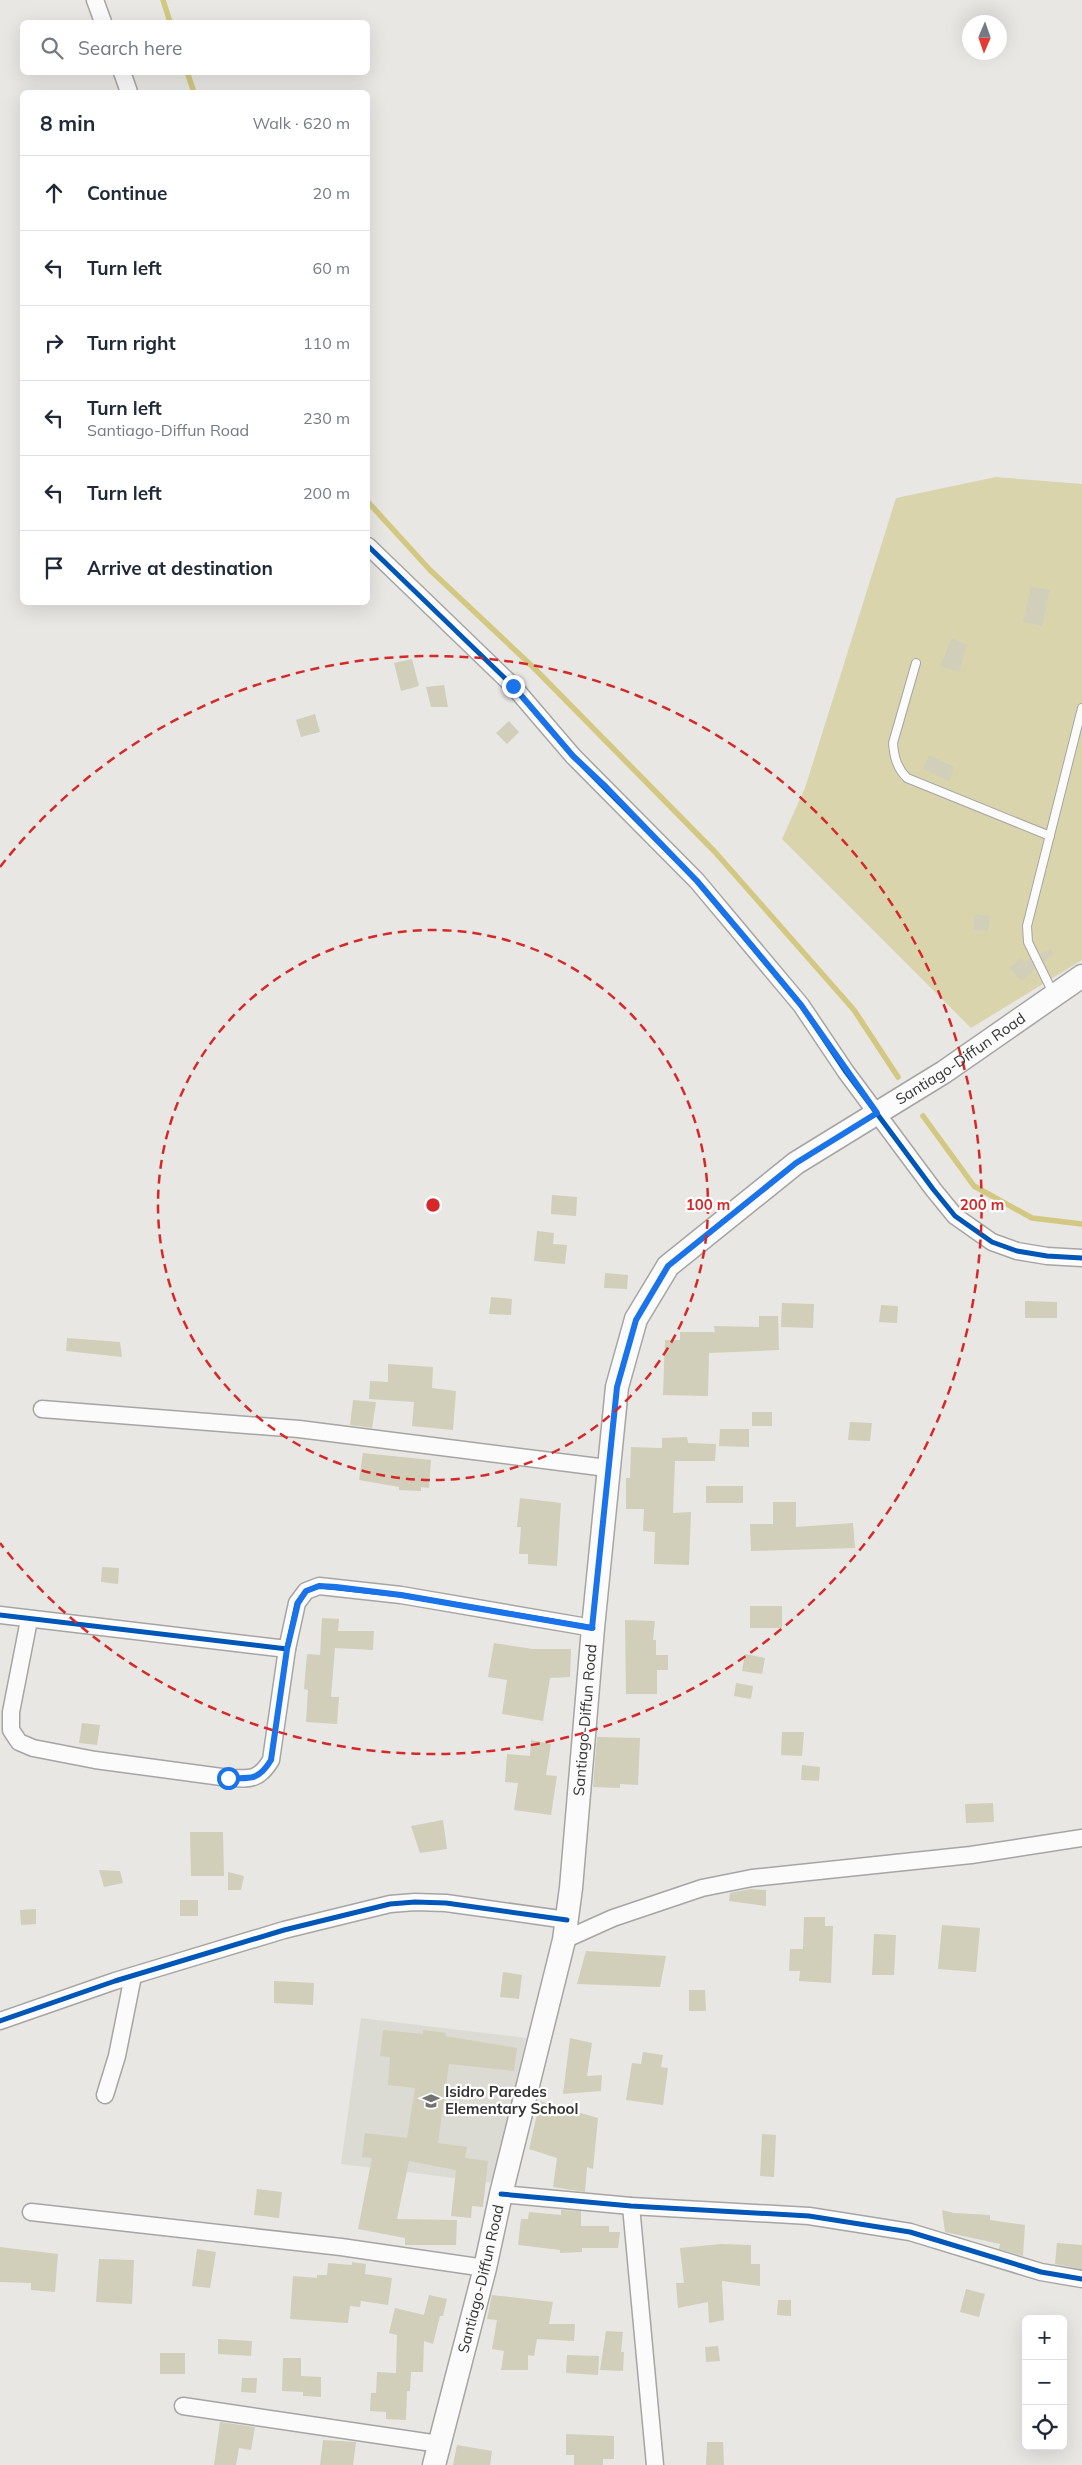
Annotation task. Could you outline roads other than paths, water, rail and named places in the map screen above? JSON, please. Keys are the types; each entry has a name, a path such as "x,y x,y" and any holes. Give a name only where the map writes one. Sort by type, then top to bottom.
{"main road":[{"name":"Santiago-Diffun Road","path":"437,2454 485,2268 501,2194 566,1930 592,1628 617,1387 636,1320 668,1266 796,1163 944,1072 1082,976"}],"street":[{"path":"95,0 102,20"},
{"path":"123,75 129,90"},
{"path":"370,548 513,686 573,756 606,787 697,881 801,1005 932,1189 955,1216 992,1242 1017,1251 1047,1256 1082,1258"},
{"path":"42,1409 299,1429 608,1468"},
{"path":"29,1620 11,1712 11,1730 19,1742 33,1748 95,1760 228,1778 250,1779 263,1773 271,1760 287,1649 298,1603 306,1591 319,1586 401,1595 592,1628"},
{"path":"0,1615 29,1620 287,1649"},
{"path":"0,2021 133,1976 284,1930 390,1904 416,1902 446,1903 566,1930 613,1918 702,1888 752,1878 971,1855 1082,1838"},
{"path":"105,2095 116,2056 133,1976"},
{"path":"501,2194 631,2206 809,2216 910,2232 1041,2272 1082,2279"},
{"path":"631,2206 655,2465"},
{"path":"31,2212 341,2247 485,2268"},
{"path":"183,2406 437,2454"}],"lane":[{"path":"916,663 893,743 894,756 900,771 907,778 1050,836"},
{"path":"1054,995 1028,942 1027,926 1082,708"}],"waterway":[{"path":"163,0 169,20"},
{"path":"188,75 193,90"},
{"path":"370,504 430,570 533,667 715,852 854,1010 898,1077"},
{"path":"923,1116 974,1186 1032,1218 1082,1224"}],"place":[{"name":"Isidro Paredes Elementary School","path":"431,2101"}]}
